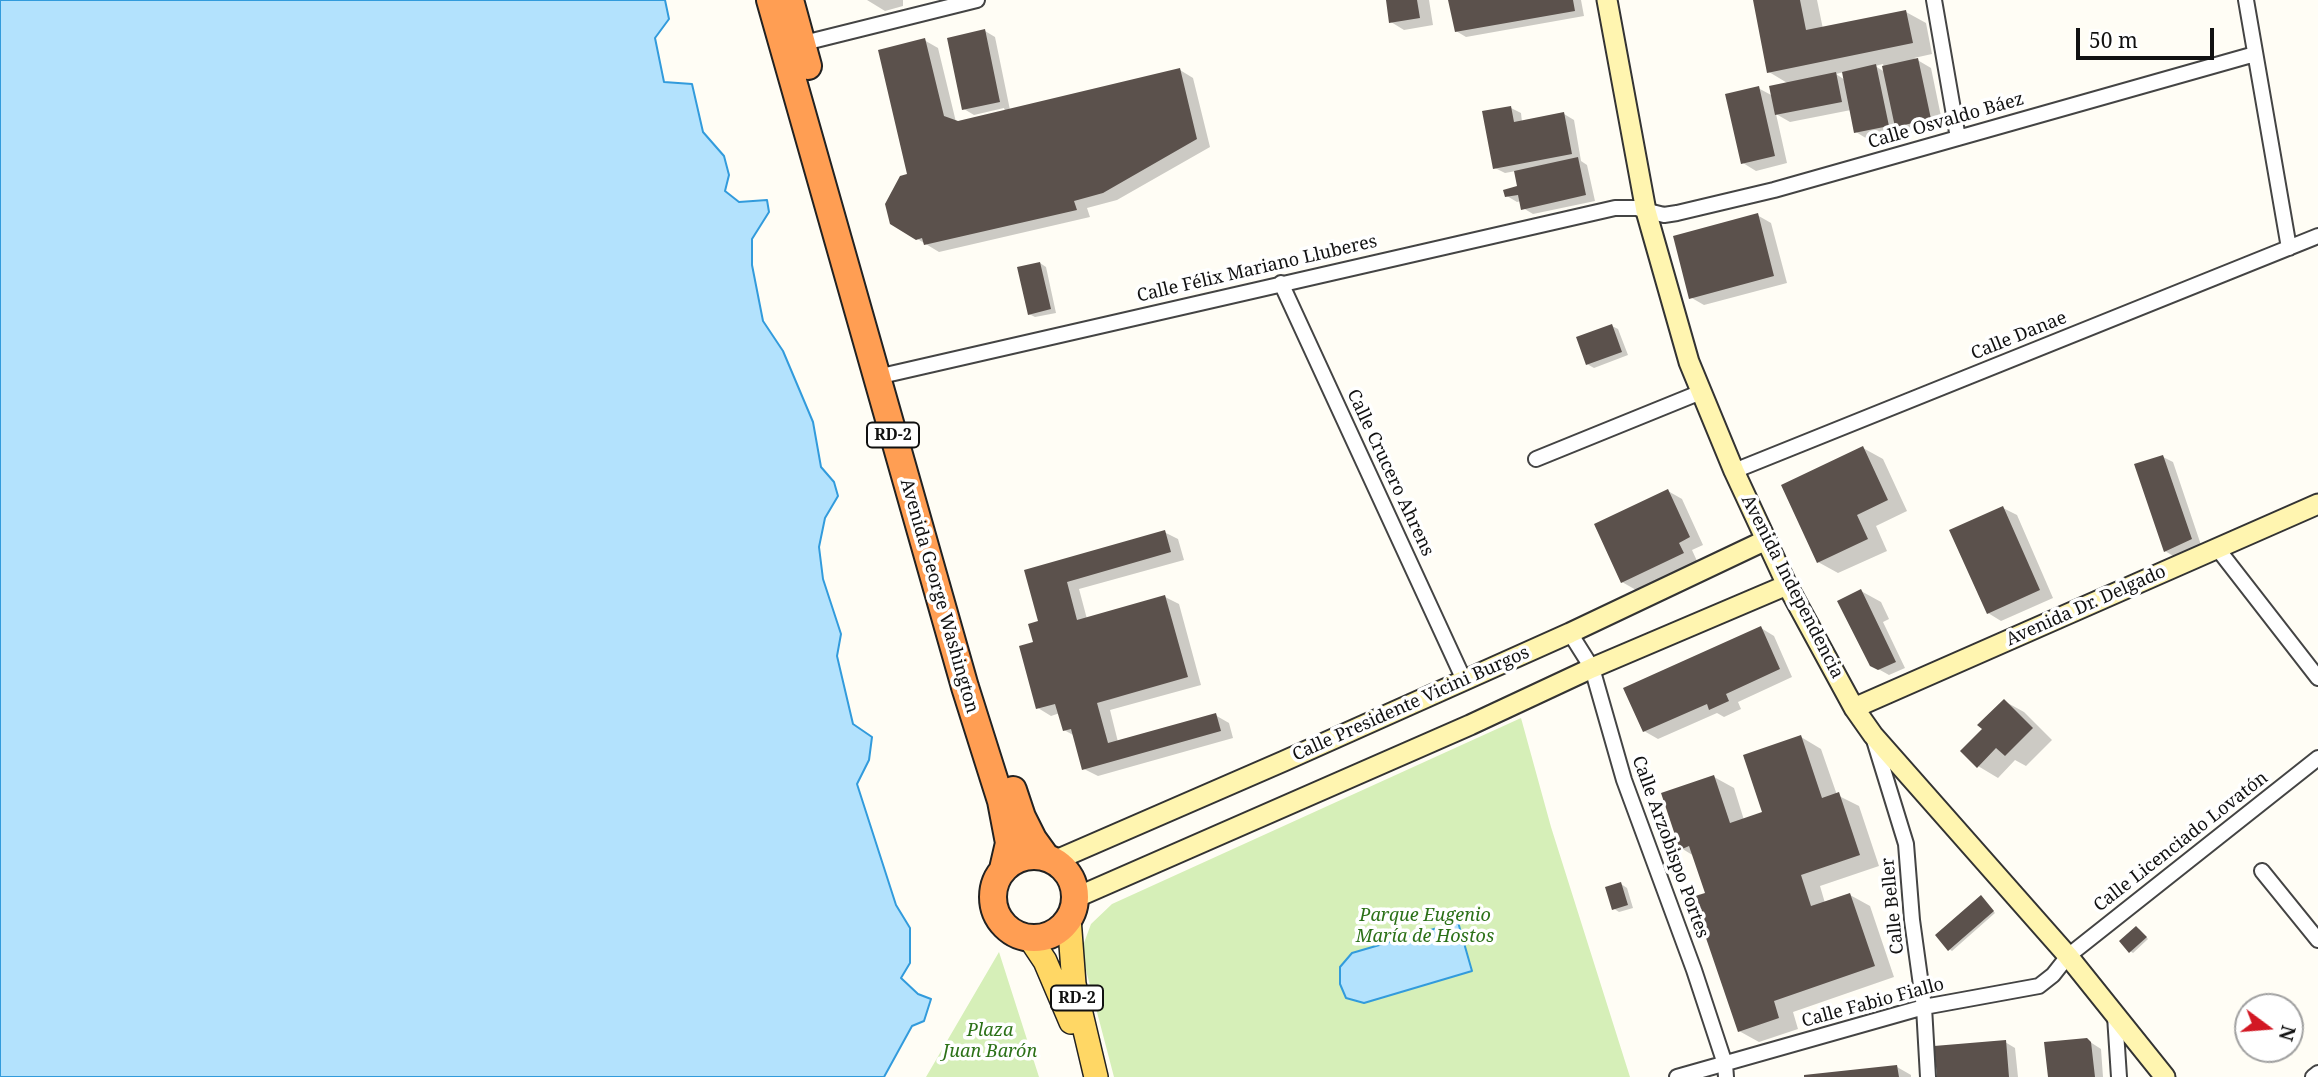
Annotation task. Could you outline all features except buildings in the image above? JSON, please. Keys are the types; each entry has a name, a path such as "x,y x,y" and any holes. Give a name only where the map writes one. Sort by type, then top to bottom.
{"highway":[{"name":"Avenida George Washington","path":"770,0 793,46 840,178 884,376 965,687 1001,802 1009,843 1003,869"},
{"name":"Avenida George Washington","path":"790,0 793,46"},
{"name":"Avenida George Washington","path":"884,376 1021,817 1033,839 1050,859"},
{"path":"1003,869 1023,857 1050,859"},
{"name":"RD-2","path":"1050,859 1061,866 1072,880 1072,908"},
{"name":"RD-2","path":"1003,869 994,887 994,907 998,916 1012,931 1029,937"},
{"path":"1029,937 1047,936 1062,926 1072,908"}],"main road":[{"name":"Avenida Independencia","path":"1607,0 1646,211 1689,362 1734,471 1787,584 1854,708 1873,736 2068,956 2165,1077"},
{"name":"Avenida Dr. Delgado","path":"1854,708 2318,504"},
{"name":"Calle Presidente Vicini Burgos","path":"1050,859 1570,633 1766,540"},
{"path":"1072,908 1592,668 1787,584"},
{"name":"RD-2","path":"1072,908 1074,984 1094,1077"},
{"name":"RD-2","path":"1029,937 1045,961 1058,989 1094,1077"}],"street":[{"path":"793,46 976,0"},
{"path":"1934,0 1958,138"},
{"path":"2246,0 2288,248"},
{"name":"Calle Osvaldo Báez","path":"1646,211 1664,215 1774,190 2255,54"},
{"name":"Calle Félix Mariano Lluberes","path":"884,376 1615,208 1646,211"},
{"name":"Calle Danae","path":"1734,471 2318,236"},
{"name":"Calle Crucero Ahrens","path":"1281,283 1464,680"},
{"path":"1536,459 1701,392"},
{"path":"2217,548 2318,678"},
{"name":"Calle Arzobispo Portes","path":"1570,633 1592,668 1624,780 1694,970 1725,1071"},
{"name":"Calle Beller","path":"1873,736 1906,844 1912,920 1924,1007 1928,1077"},
{"name":"Calle Licenciado Lovatón","path":"2068,956 2318,758"},
{"path":"2262,871 2318,940"},
{"name":"Calle Fabio Fiallo","path":"1678,1077 1725,1071 1924,1007 2039,986 2053,975 2068,956"},
{"path":"2115,1016 2119,1077"},
{"path":"2313,1077 2318,1073"}],"green space":[{"name":"Parque Eugenio María de Hostos","path":"1521,718 1551,827 1630,1077 1114,1077 1081,951 1091,924 1112,904"},
{"name":"Plaza Juan Barón","path":"999,952 1039,1077 926,1077"}],"water":[{"path":"0,0 665,0 669,19 655,38 664,82 692,84 703,132 724,156 729,175 725,191 739,202 767,200 769,212 752,239 752,265 763,321 783,351 813,422 821,467 834,482 838,496 825,518 819,547 823,579 841,634 837,656 853,724 872,737 869,760 857,784 896,905 910,928 910,963 901,978 918,994 931,999 924,1021 912,1026 884,1077 0,1077"},
{"path":"1458,922 1472,971 1364,1003 1346,998 1340,984 1340,967 1352,953"}]}
